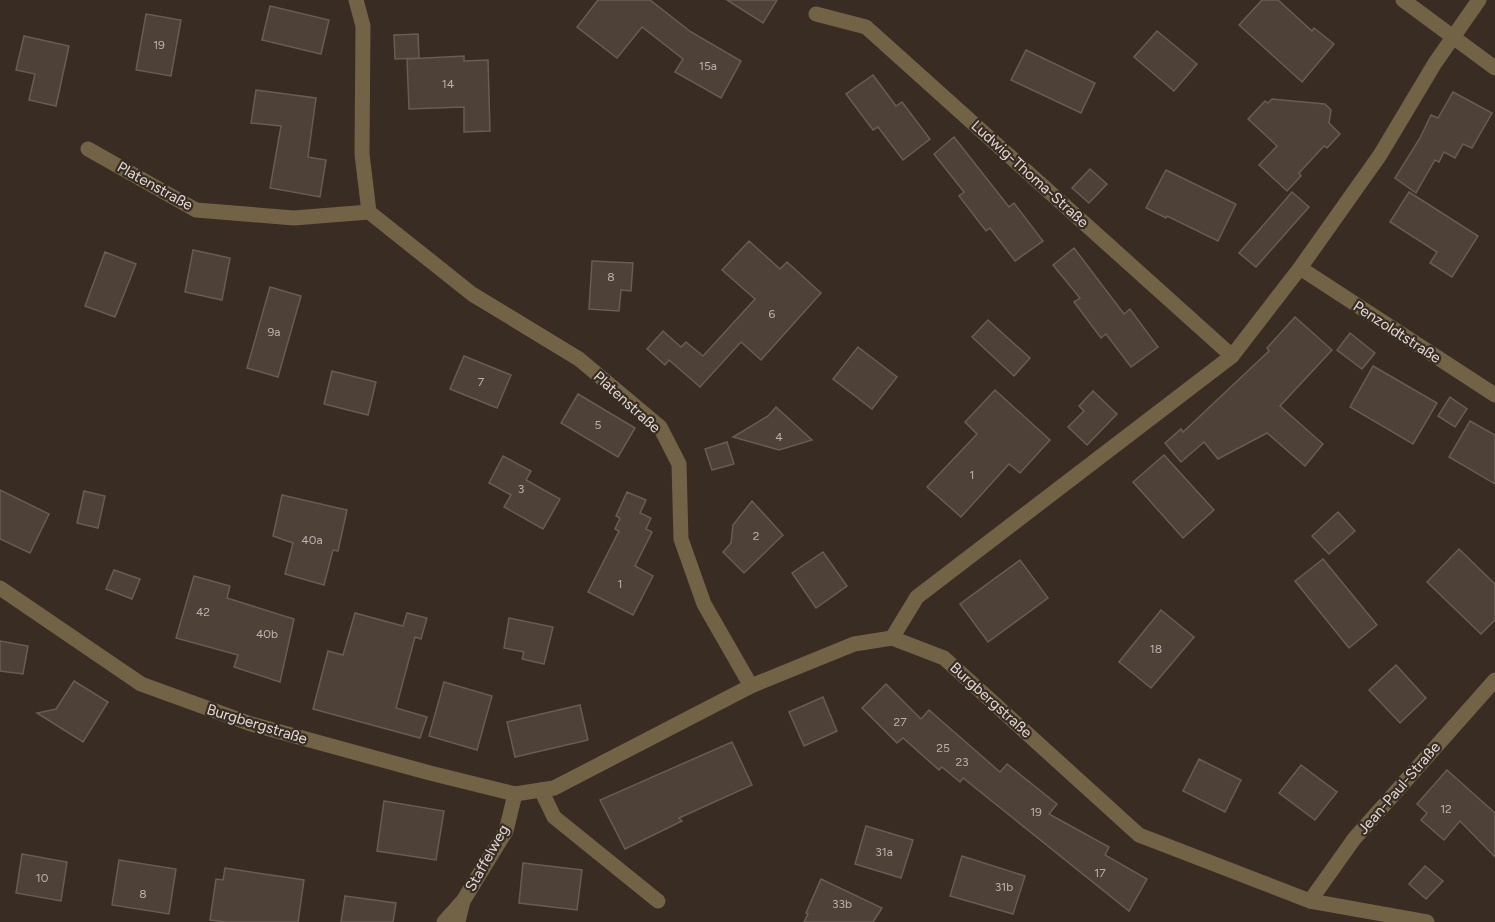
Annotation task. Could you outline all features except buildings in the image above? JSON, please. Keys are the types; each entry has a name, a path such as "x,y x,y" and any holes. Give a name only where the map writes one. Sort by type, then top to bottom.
{"street":[{"path":"356,0 363,26 362,154 369,212"},
{"path":"1403,0 1495,68"},
{"path":"892,638 917,597 1232,356 1300,268 1380,154 1453,36 1479,0"},
{"name":"Ludwig-Thoma-Straße","path":"816,14 866,27 1232,356"},
{"name":"Platenstraße","path":"88,149 196,210 294,218 369,212 472,294 579,359 660,427 679,464 681,538 704,604 751,686"},
{"name":"Penzoldtstraße","path":"1300,268 1495,395"},
{"name":"Burgbergstraße","path":"0,588 141,684 251,724 515,794 554,788 751,686 854,644 892,638 944,658 1139,835 1310,901 1427,922"},
{"name":"Jean-Paul-Straße","path":"1310,901 1354,839 1495,680"},
{"path":"541,790 554,817 658,901"},
{"name":"Staffelweg","path":"458,922 463,901 506,831 515,794"},
{"path":"444,922 463,901"}]}
